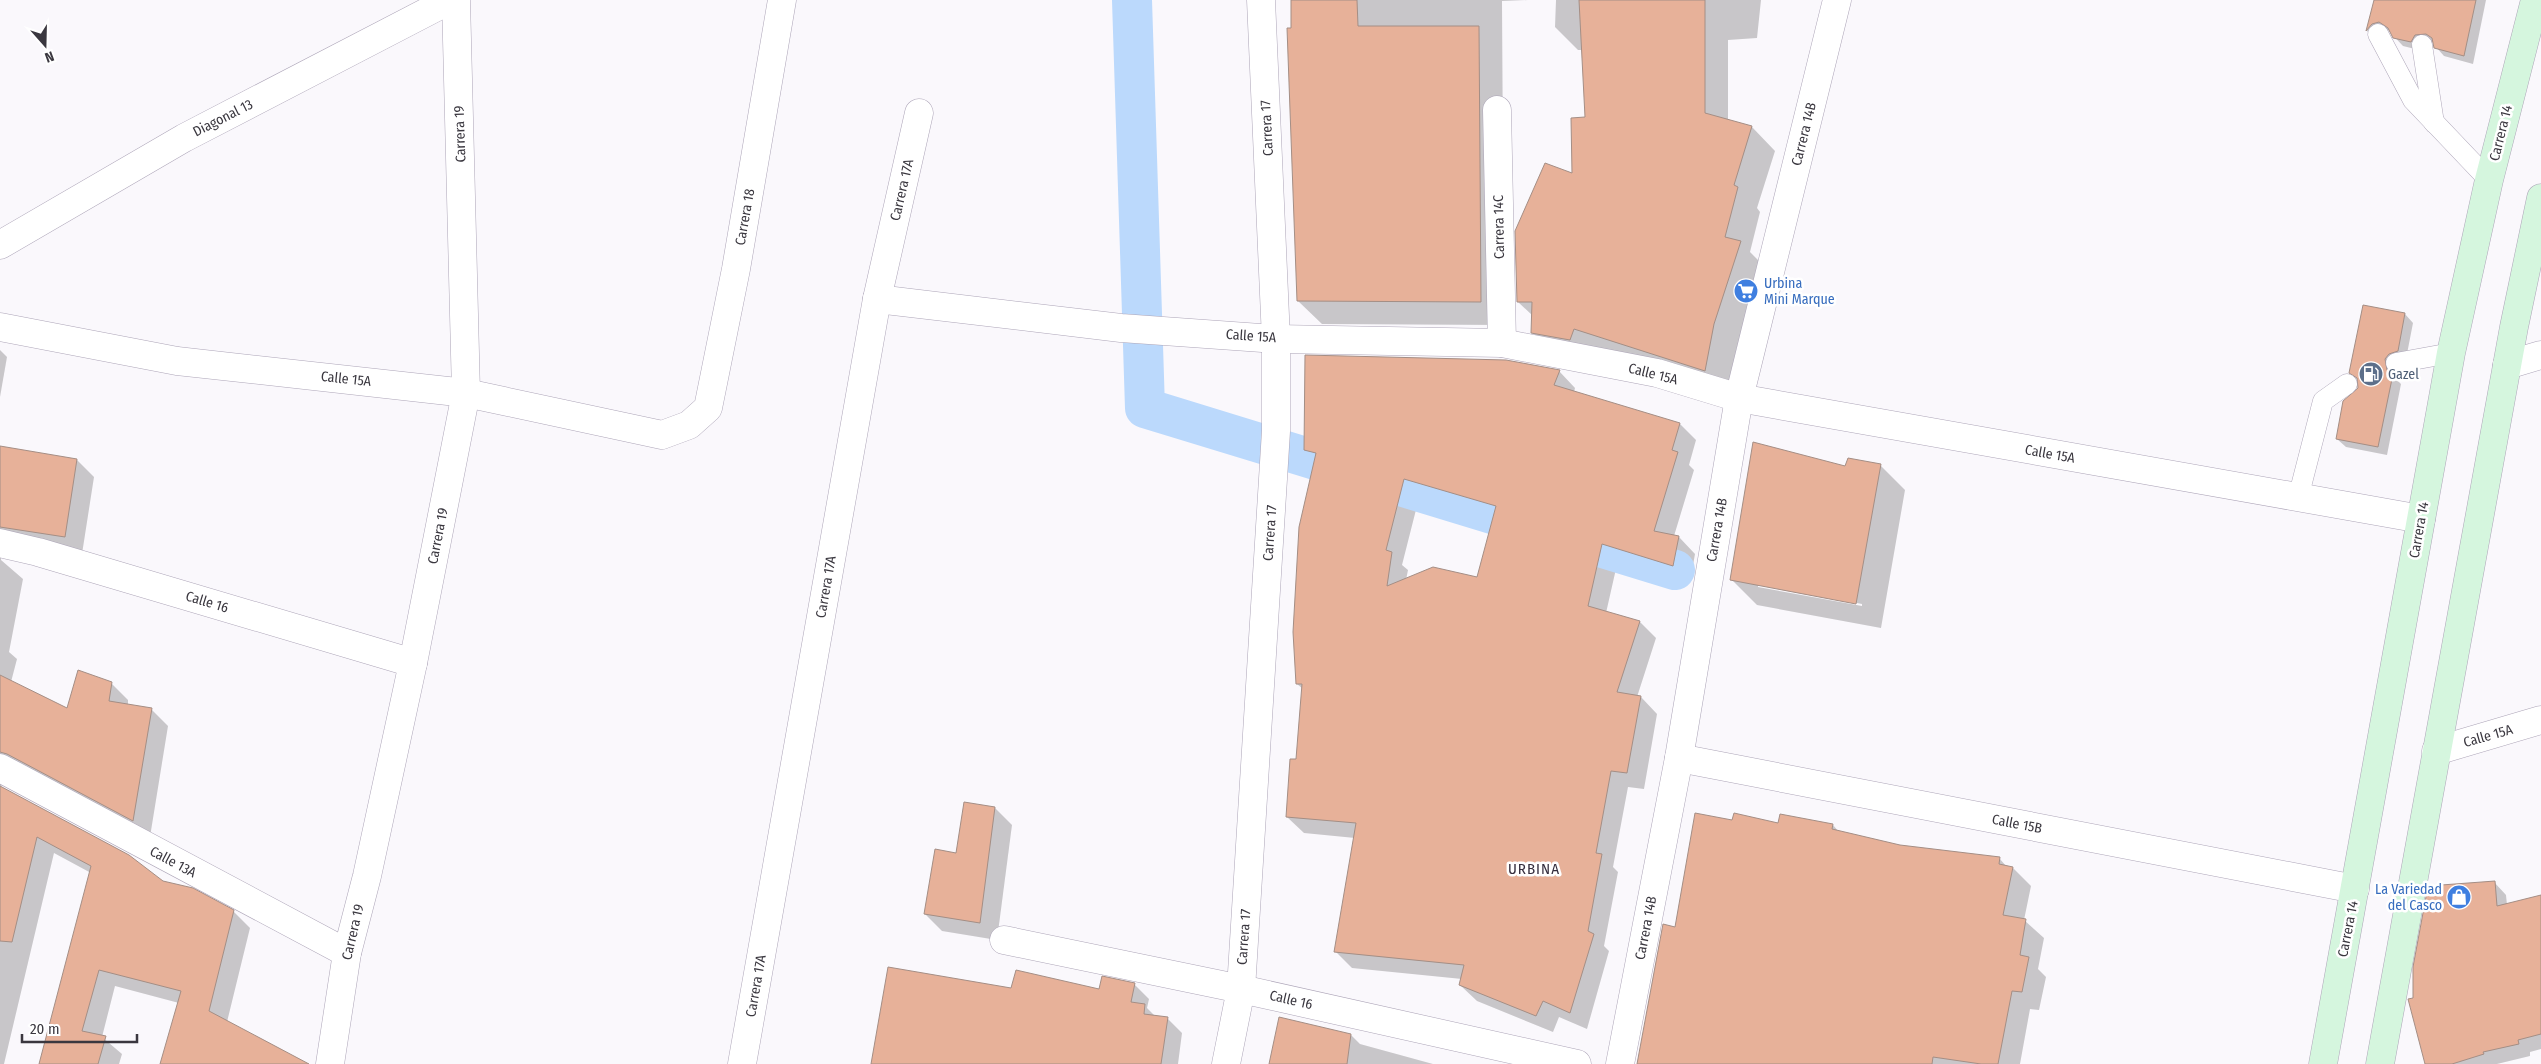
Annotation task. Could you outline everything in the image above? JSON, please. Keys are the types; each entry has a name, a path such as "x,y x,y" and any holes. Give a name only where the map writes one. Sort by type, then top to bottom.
{"main road":[{"name":"Carrera 14","path":"2323,1064 2451,353 2489,180 2535,0"},
{"path":"2380,1064 2507,365 2541,198"}],"street":[{"name":"Diagonal 13","path":"0,245 184,138 450,0"},
{"name":"Carrera 19","path":"330,1064 347,953 367,876 413,663 466,392 456,0"},
{"name":"Carrera 18","path":"689,425 708,408 736,270 782,0"},
{"name":"Carrera 17","path":"1226,1064 1241,989 1276,431 1276,339 1261,0"},
{"name":"Carrera 14B","path":"1620,1064 1679,758 1739,398 1837,0"},
{"name":"Carrera 14C","path":"1497,110 1502,343"},
{"name":"Carrera 17A","path":"742,1064 877,298 920,113"},
{"name":"Calle 15A","path":"877,298 1121,328 1172,330 1276,339 1502,343 1657,373 1739,398 2421,519"},
{"name":"Calle 15A","path":"0,327 177,361 466,392 662,435 689,425"},
{"path":"2507,365 2541,356"},
{"name":"Calle 16","path":"0,543 38,552 413,663"},
{"name":"Calle 15A","path":"2436,751 2541,720"},
{"name":"Calle 15B","path":"1679,758 2355,889"},
{"name":"Calle 13A","path":"0,768 347,953"},
{"name":"Calle 16","path":"1004,940 1241,989 1578,1064"}],"lane":[{"path":"2378,34 2412,100 2489,180"},
{"path":"2422,45 2434,123"},
{"path":"2396,364 2451,353"},
{"path":"2298,498 2323,401 2347,384"}],"building":[{"path":"1291,0 1357,0 1358,26 1479,26 1481,302 1297,301 1287,28 1291,28"},
{"path":"1579,0 1705,0 1705,113 1752,126 1734,185 1738,187 1725,237 1741,241 1714,324 1705,371 1574,329 1570,340 1531,333 1532,302 1517,302 1515,231 1545,163 1572,173 1571,118 1585,117"},
{"path":"2374,0 2476,0 2464,56 2434,48 2432,38 2426,34 2415,35 2411,42 2393,38 2388,28 2379,22 2372,24 2366,31"},
{"name":"Gazel","path":"2363,305 2405,313 2398,351 2389,354 2385,359 2387,370 2393,374 2378,447 2336,439 2343,401 2358,388 2357,378 2349,373"},
{"path":"1305,355 1506,360 1560,370 1554,385 1680,423 1672,450 1678,452 1654,531 1679,536 1673,566 1602,544 1588,606 1640,621 1617,692 1641,696 1627,773 1611,771 1596,853 1602,854 1588,931 1594,934 1570,1013 1543,1001 1536,1016 1459,985 1464,965 1334,952 1356,823 1286,817 1290,759 1296,759 1302,684 1296,684 1293,632 1299,527 1316,453 1304,450","holes":["1404,479 1496,506 1477,577 1433,567 1387,586 1392,552 1386,550"]},
{"path":"1753,442 1845,466 1848,458 1881,464 1856,604 1730,580"},
{"path":"0,446 77,459 65,537 0,527"},
{"path":"78,670 112,682 109,701 152,708 133,821 0,752 0,675 67,708"},
{"path":"0,786 129,855 163,881 193,888 234,910 209,1011 309,1064 160,1064 181,991 99,970 82,1031 106,1036 98,1064 39,1064 91,866 37,837 12,942 0,941"},
{"path":"964,802 995,807 980,923 924,914 935,849 956,853"},
{"path":"1695,813 1732,820 1734,813 1778,823 1780,814 1833,824 1832,829 1900,845 2000,857 1999,864 2013,867 2003,915 2026,919 2020,955 2029,957 2022,992 2012,991 1998,1064 1981,1064 1933,1057 1932,1064 1637,1064 1663,924 1675,927"},
{"path":"2495,881 2497,906 2541,895 2541,1034 2518,1040 2519,1044 2483,1052 2484,1054 2452,1064 2425,1064 2408,999 2413,998 2413,967 2428,886"},
{"path":"888,967 1011,988 1016,970 1099,989 1102,976 1135,983 1131,1002 1145,1004 1144,1014 1168,1017 1161,1064 871,1064"},
{"path":"1279,1017 1351,1034 1347,1064 1269,1064"}],"waterway":[{"path":"1132,0 1145,408 1675,570"}],"place":[{"name":"Urbina Mini Marque","path":"1746,291"},
{"name":"Gazel","path":"2371,374"},
{"name":"La Variedad del Casco","path":"2459,897"}],"district":[{"name":"URBINA","path":"1534,869"}]}
